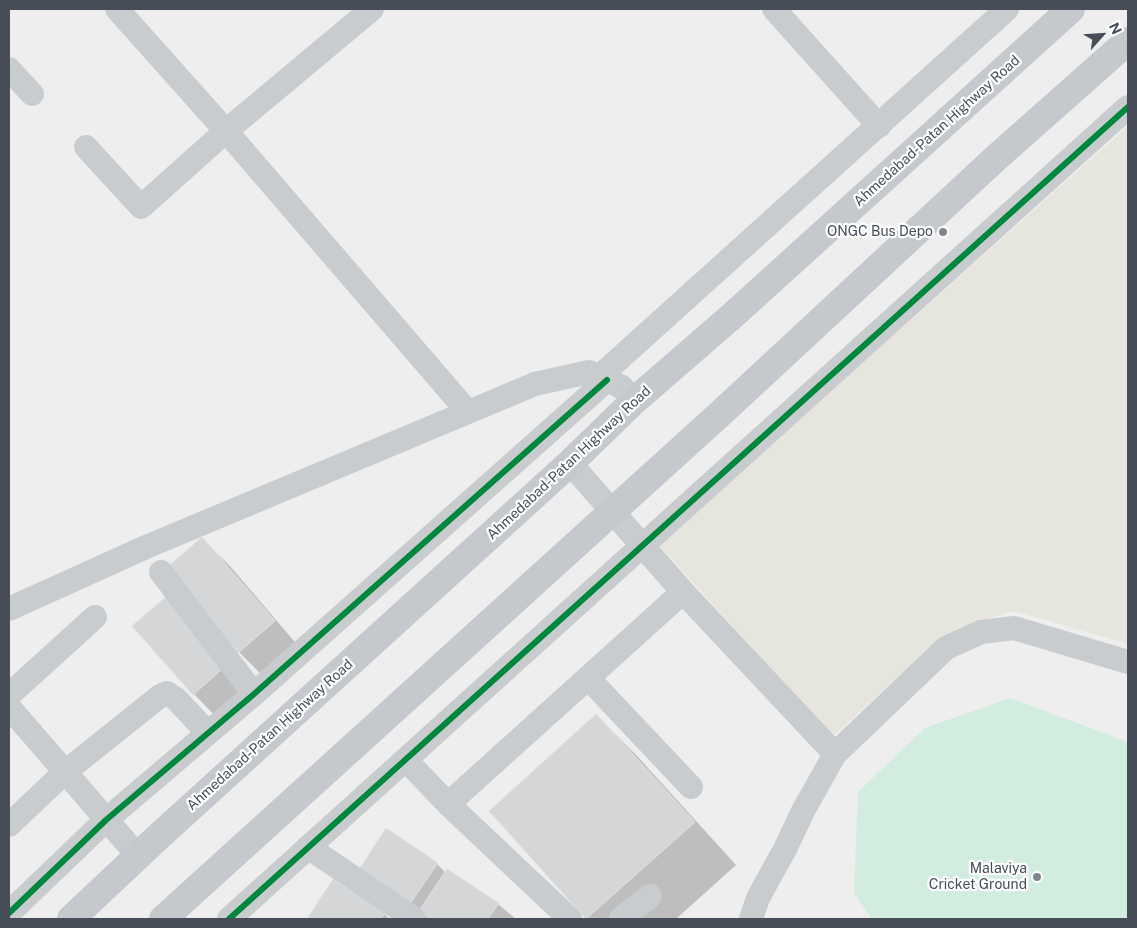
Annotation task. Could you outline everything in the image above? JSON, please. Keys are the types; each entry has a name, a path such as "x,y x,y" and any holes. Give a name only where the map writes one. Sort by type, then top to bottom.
{"main road":[{"name":"Ahmedabad-Patan Highway Road","path":"71,919 570,463 634,402 740,310 1071,9"},
{"path":"163,919 614,511 997,157 1128,41"}],"street":[{"path":"118,9 226,131 468,412"},
{"path":"86,146 141,207 226,131 372,9"},
{"path":"774,9 878,126"},
{"path":"9,913 106,820 254,694 1007,9"},
{"path":"9,69 32,94"},
{"path":"229,919 1128,107"},
{"path":"9,608 146,547 535,384 589,372 622,387 634,402"},
{"path":"570,463 683,592 835,754"},
{"path":"161,572 254,694"},
{"path":"448,804 683,592"},
{"path":"9,695 95,617"},
{"path":"751,919 758,898 835,754 946,648 981,632 1014,628 1128,662"},
{"path":"588,678 690,787"},
{"path":"9,825 65,772 155,698 167,693 176,699 208,733"},
{"path":"9,707 138,856"},
{"path":"406,760 448,804 570,919"},
{"path":"308,847 406,917"},
{"path":"621,919 650,896"}],"shaded area":[{"path":"1128,126 1128,644 1014,611 977,622 938,641 832,737 659,545"}],"green space":[{"path":"1010,698 1128,742 1128,919 872,919 854,893 858,792 925,728"}],"building":[{"path":"202,537 275,621 238,653 165,569"},
{"path":"169,594 229,663 193,695 132,626"},
{"path":"596,714 695,822 586,919 489,811"},
{"path":"386,828 438,863 409,905 358,871"},
{"path":"447,869 499,903 488,919 431,919 419,911"},
{"path":"333,879 385,913 381,919 307,919"}],"cycle path":[{"path":"229,919 1128,107"},
{"path":"9,913 106,820 254,694 607,380"}],"place":[{"name":"ONGC Bus Depo","path":"943,232"},
{"name":"Malaviya Cricket Ground","path":"1037,877"}]}
